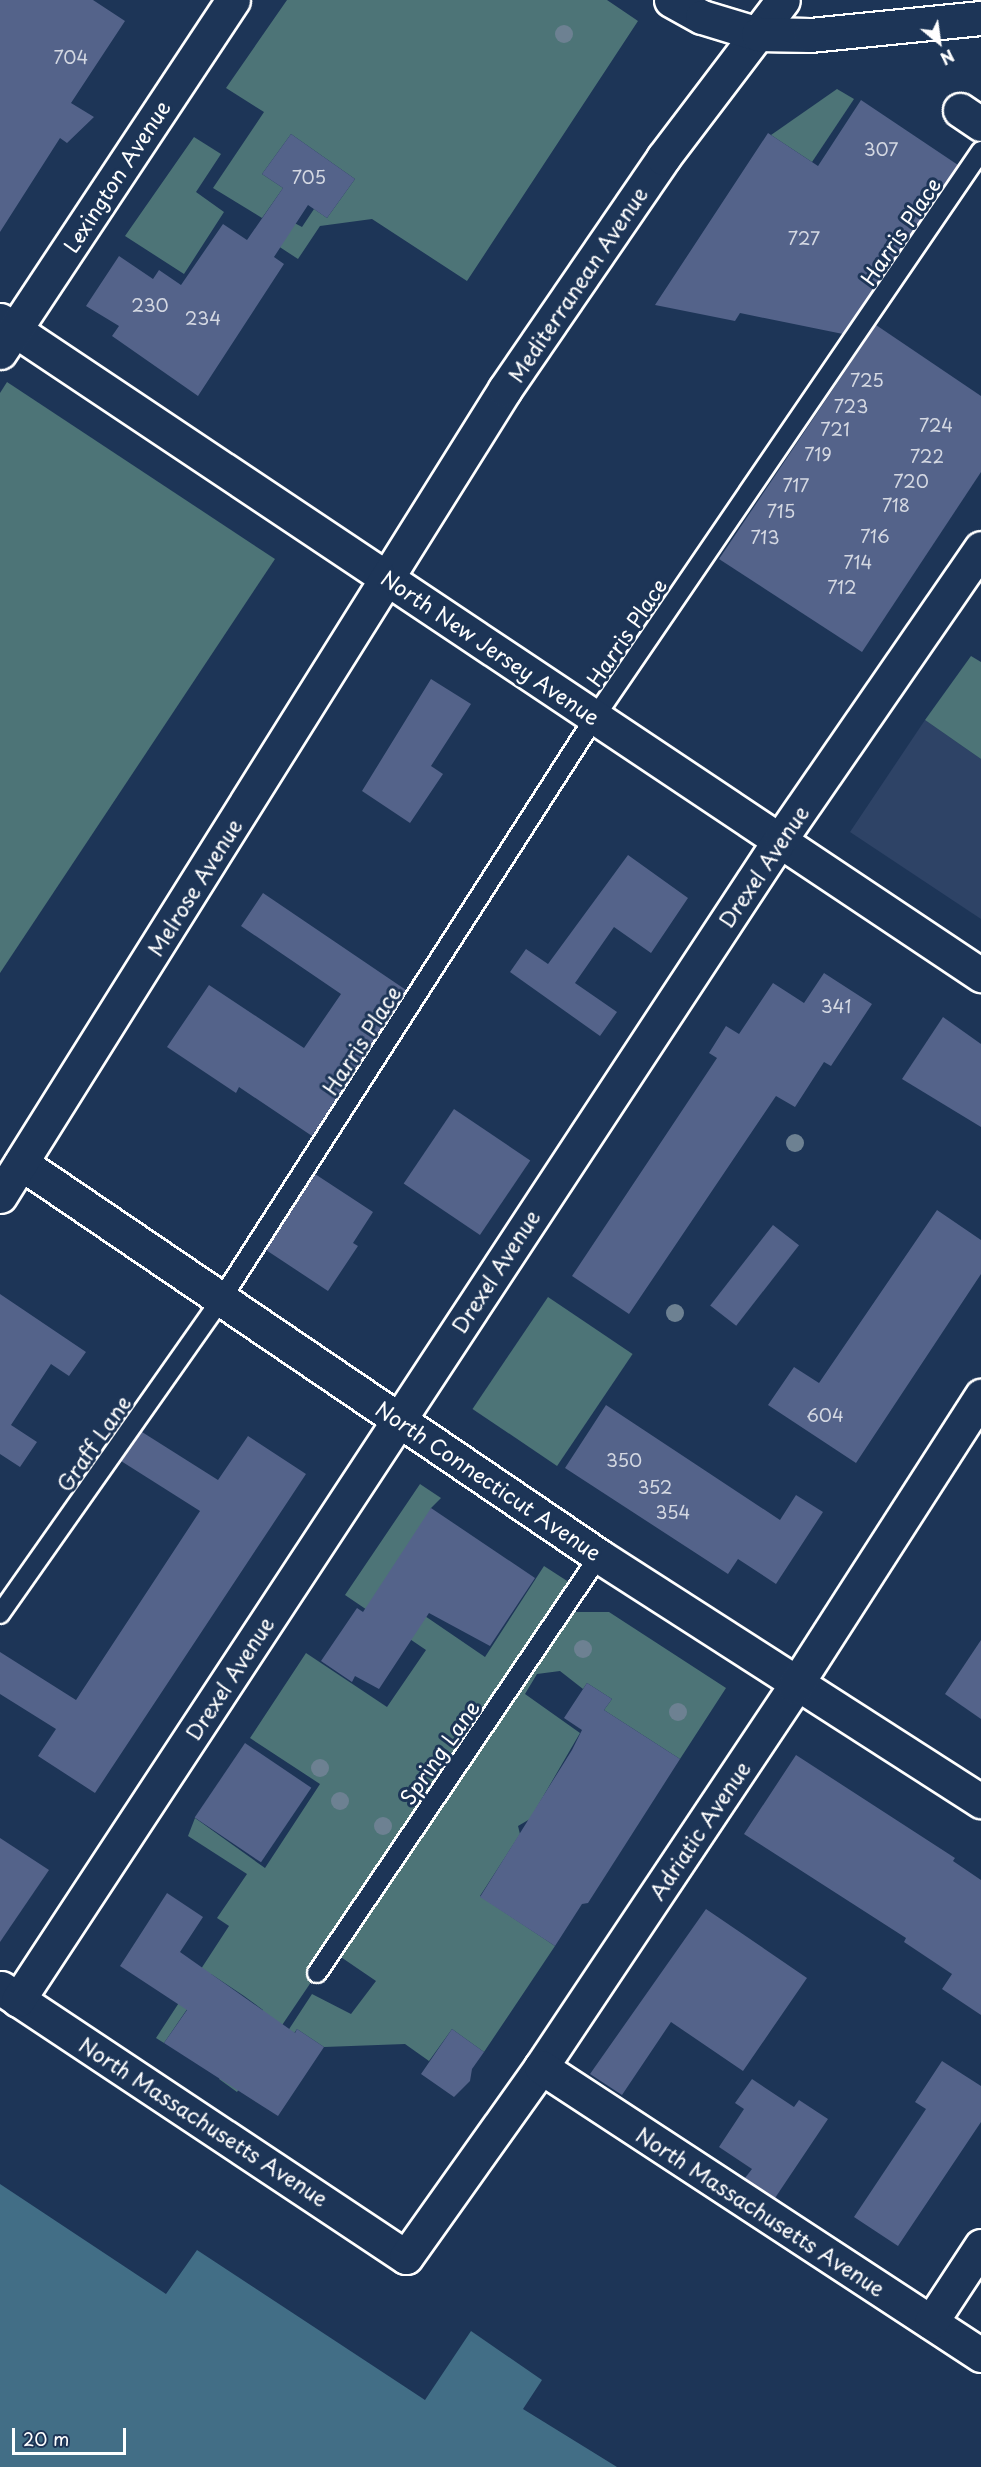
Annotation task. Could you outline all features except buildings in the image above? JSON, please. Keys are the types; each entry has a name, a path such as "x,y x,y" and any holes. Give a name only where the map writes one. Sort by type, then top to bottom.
{"main road":[{"name":"Lexington Avenue","path":"5,334 233,0"},
{"path":"671,0 702,17 758,34 810,35 981,18"},
{"name":"Mediterranean Avenue","path":"387,578 505,389 663,158 783,0"},
{"name":"North New Jersey Avenue","path":"5,334 387,578 781,838 981,975"},
{"name":"Drexel Avenue","path":"9,1994 398,1418 781,838 981,548"},
{"name":"Melrose Avenue","path":"0,1196 11,1159 387,578"},
{"name":"North Connecticut Avenue","path":"11,1159 222,1298 599,1556 795,1686 981,1801"},
{"name":"Adriatic Avenue","path":"406,2257 541,2067 795,1686 981,1396"},
{"name":"North Massachusetts Avenue","path":"9,1994 406,2257"},
{"name":"North Massachusetts Avenue","path":"541,2067 981,2355"},
{"path":"931,2322 981,2246"}],"lane":[{"name":"Harris Place","path":"222,1298 595,717 981,151"},
{"name":"Graff Lane","path":"0,1614 222,1298"},
{"name":"Spring Lane","path":"317,1973 599,1556"}],"shaded area":[{"path":"925,720 981,759 981,919 850,832"},
{"path":"0,2184 166,2294 197,2250 425,2400 471,2331 542,2380 523,2409 617,2467 0,2467"}],"green space":[{"path":"287,0 607,0 638,21 467,281 372,219 320,226 298,259 272,242 287,219 302,227 314,209 327,218 355,179 291,134 262,174 283,188 262,218 213,188 264,112 226,88"},
{"path":"837,89 854,99 812,162 771,135"},
{"path":"194,137 221,154 196,192 224,212 184,274 125,236"},
{"path":"7,382 275,559 0,973 0,393"},
{"path":"971,656 981,662 981,759 925,720"},
{"path":"548,1297 633,1354 557,1466 473,1409"},
{"path":"420,1484 441,1498 431,1508 403,1601 485,1657 544,1566 578,1588 563,1612 609,1612 726,1688 680,1759 604,1710 612,1699 587,1683 583,1689 560,1671 537,1674 525,1694 580,1733 530,1819 518,1826 520,1834 480,1896 555,1946 484,2052 452,2029 429,2061 405,2044 324,2047 297,2029 251,2098 246,2095 312,1994 351,2014 376,1981 332,1951 237,2092 219,2079 263,2010 211,1974 164,2043 156,2038 229,1926 217,1918 247,1874 188,1836 195,1818 265,1868 320,1784 250,1738 306,1653 387,1707 426,1650 345,1595"}]}
